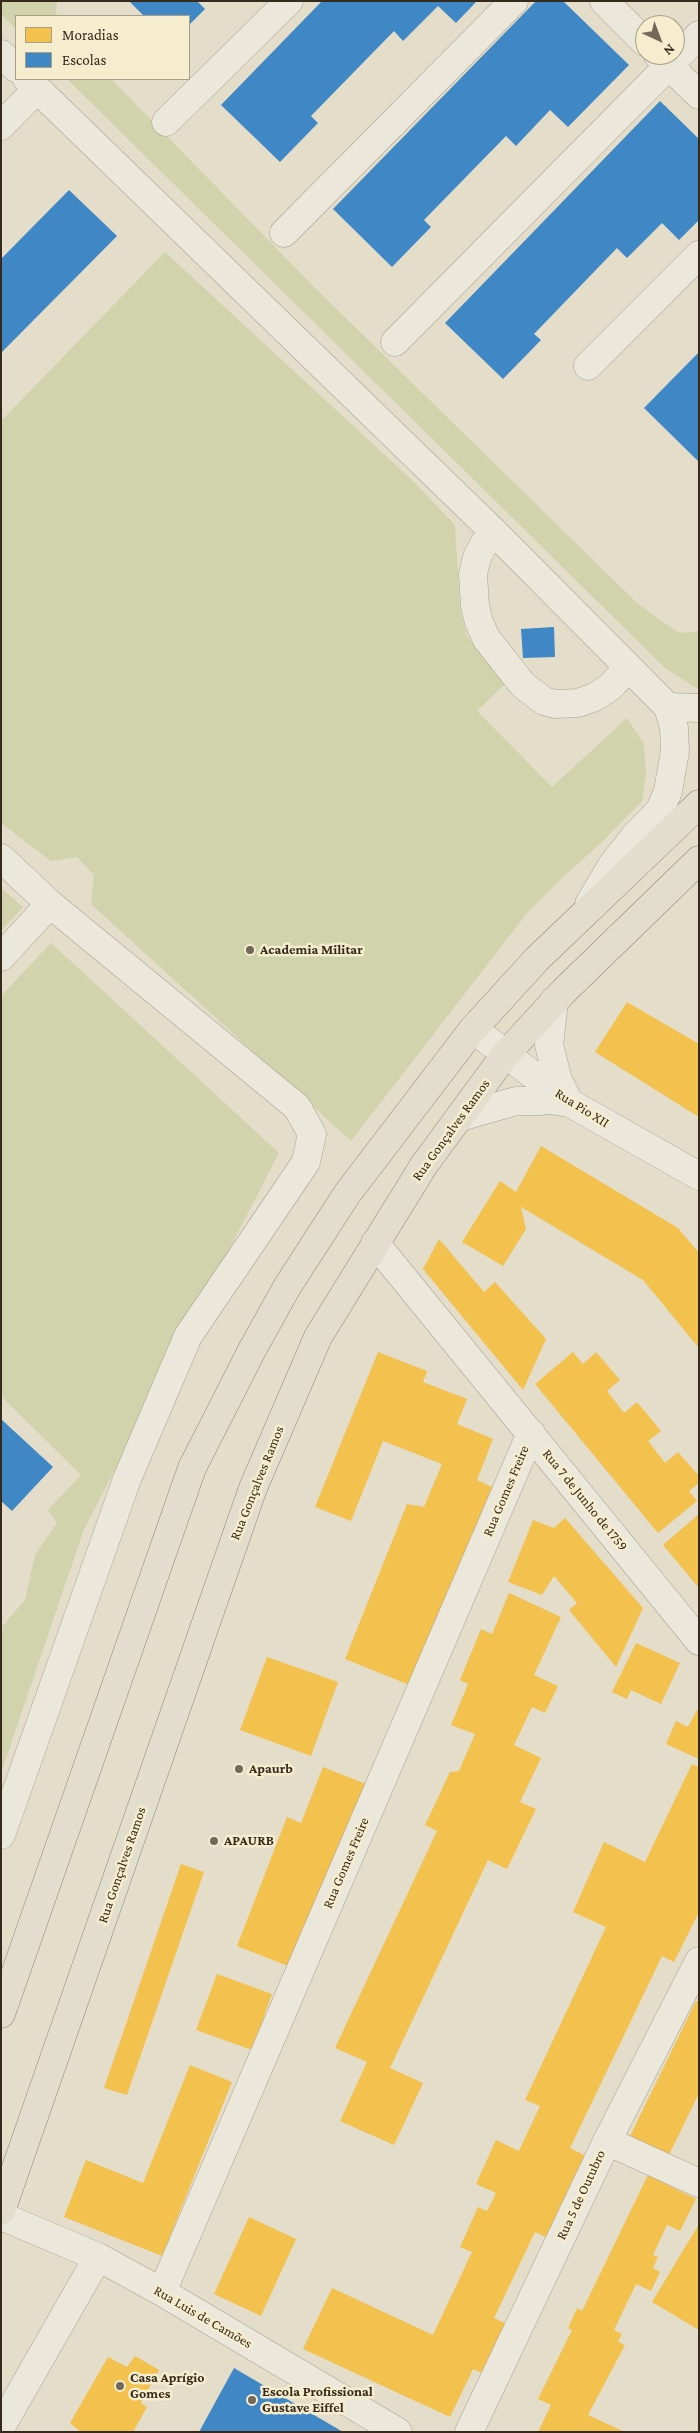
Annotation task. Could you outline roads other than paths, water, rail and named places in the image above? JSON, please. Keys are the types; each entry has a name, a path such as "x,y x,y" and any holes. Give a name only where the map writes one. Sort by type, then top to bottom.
{"main road":[{"path":"1,2014 192,1468 252,1350 312,1247 386,1141 473,1028 537,960 699,804"},
{"name":"Rua Gonçalves Ramos","path":"1,2211 253,1488 318,1338 424,1165 505,1055 554,1001 699,860"}],"street":[{"path":"166,122 289,1"},
{"path":"284,233 514,1"},
{"path":"604,1 635,32"},
{"path":"685,44 699,34"},
{"path":"1,54 15,67"},
{"path":"395,342 659,65"},
{"path":"669,65 699,95"},
{"path":"1,126 32,84 495,533 668,707 674,728 675,750 668,791 660,810 635,836 612,865 584,914"},
{"path":"588,366 699,255"},
{"path":"495,533 484,544 477,557 473,574 475,606 486,638 523,685 544,701 555,704 578,703 595,697 610,687 628,668"},
{"path":"668,707 699,708"},
{"path":"1,858 50,904 298,1107 312,1134 306,1162 188,1336 127,1479 1,1836"},
{"path":"1,958 50,904"},
{"path":"554,1001 548,1045 558,1080 570,1103"},
{"name":"Rua Pio XII","path":"473,1028 505,1055 570,1103 699,1176"},
{"path":"460,1117 516,1101 542,1101 542,1099 570,1103"},
{"name":"Rua 7 de Junho de 1759","path":"375,1244 699,1641"},
{"name":"Rua Gomes Freire","path":"162,2292 531,1433"},
{"name":"Rua 5 de Outubro","path":"469,2432 607,2141 699,1961"},
{"path":"607,2141 698,2180"},
{"name":"Rua Luis de Camões","path":"1,2216 98,2257 162,2292 398,2432"},
{"path":"1,2427 98,2257"}],"place":[{"name":"Academia Militar","path":"250,950"},
{"name":"Apaurb","path":"239,1769"},
{"name":"APAURB","path":"214,1841"},
{"name":"Casa Aprígio Gomes","path":"120,2386"},
{"name":"Escola Profissional Gustave Eiffel","path":"252,2400"}]}
